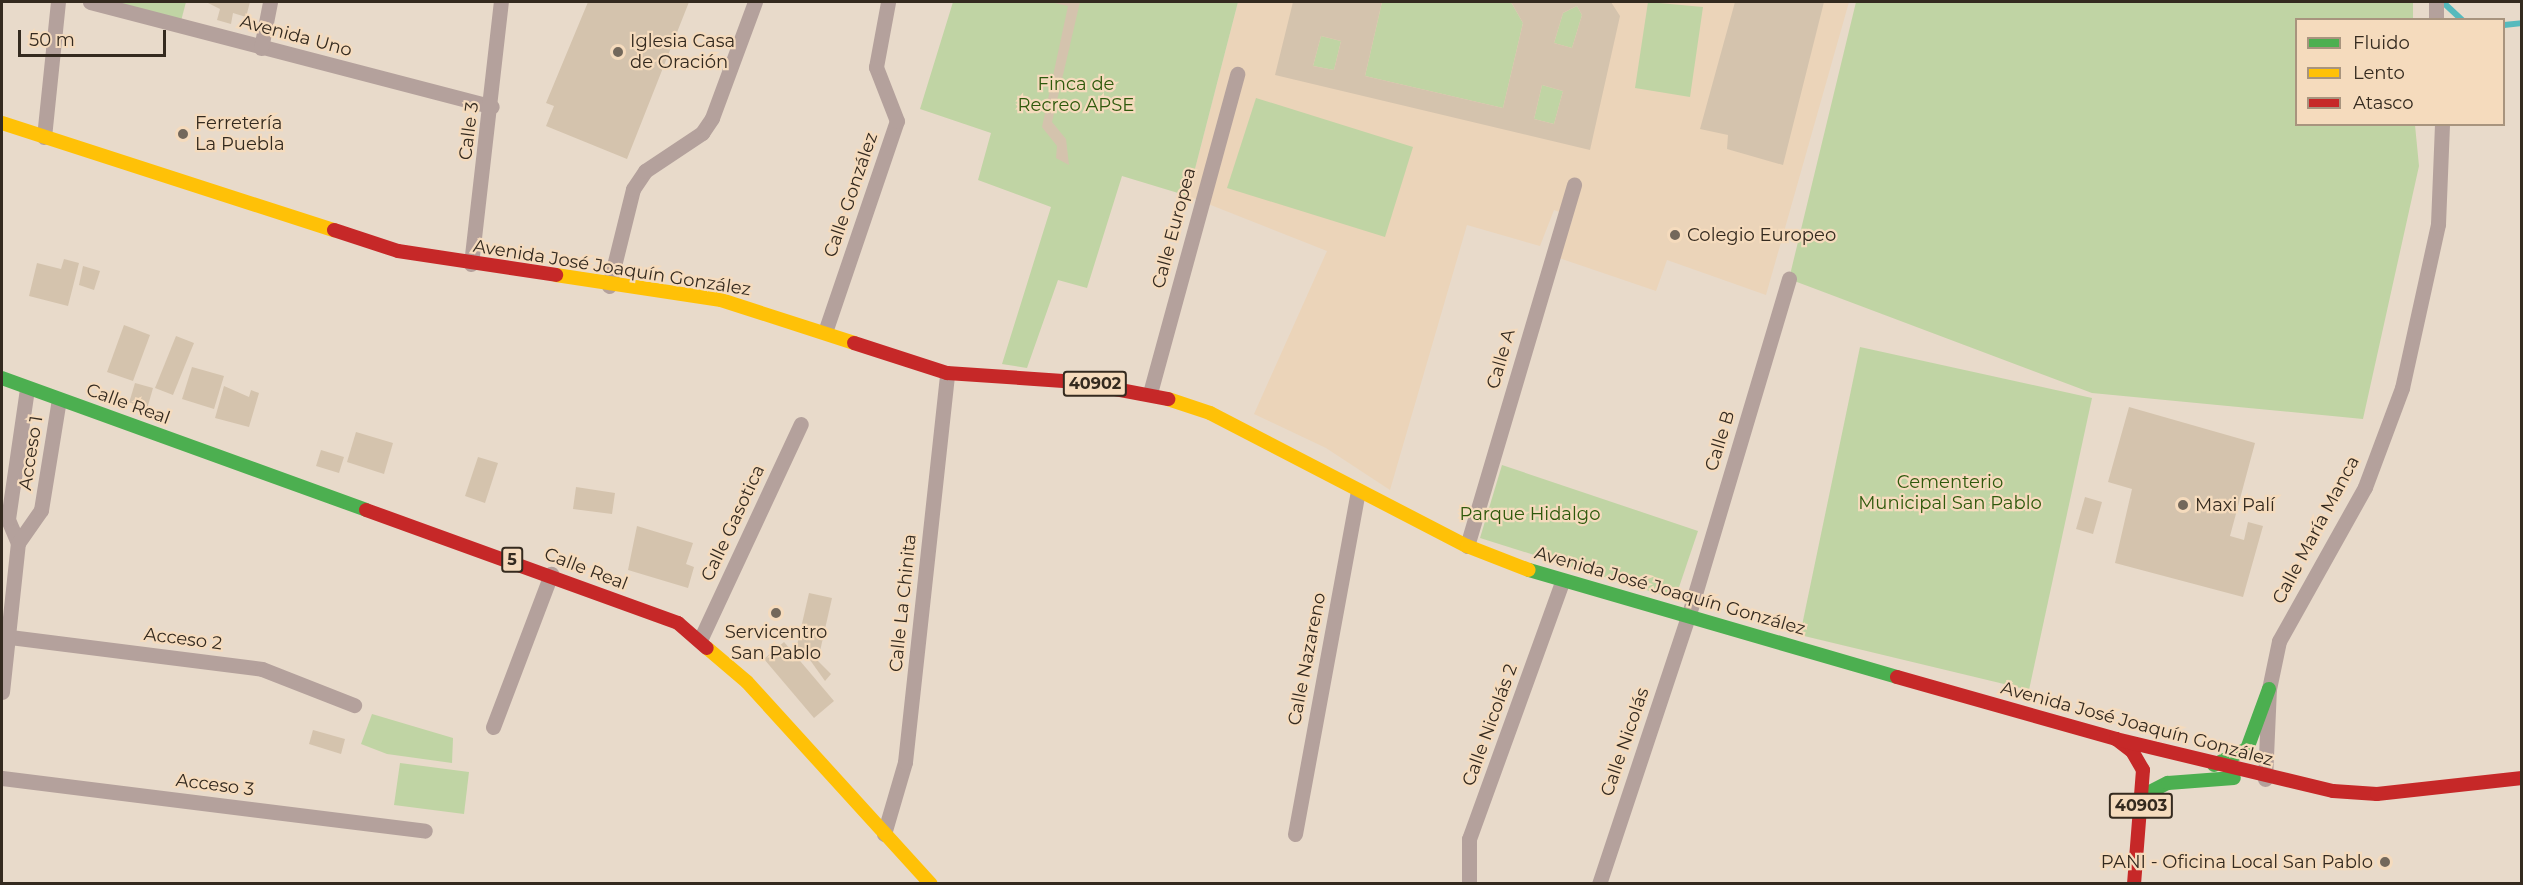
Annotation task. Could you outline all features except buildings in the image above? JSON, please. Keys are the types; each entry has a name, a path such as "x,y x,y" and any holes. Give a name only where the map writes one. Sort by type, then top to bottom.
{"main road":[{"name":"Avenida José Joaquín González","path":"2,123 398,251 609,286 721,300 947,373 1014,375 1150,393 1210,413 1310,461 1358,492 1467,546 1562,582 1689,614 2116,739 2265,779 2377,794 2522,778"},
{"name":"Calle Real","path":"2,378 551,574 678,623 701,638 932,884"},
{"path":"2214,765 2247,749 2269,689"},
{"name":"40903","path":"2116,739 2132,751 2143,770 2134,884"},
{"path":"2142,796 2168,783 2202,778 2265,779"}],"street":[{"path":"44,137 58,2"},
{"name":"Avenida Uno","path":"90,2 492,107"},
{"path":"261,48 270,2"},
{"name":"Calle 3","path":"471,264 492,107 501,2"},
{"path":"609,286 633,189 645,171 702,133 712,118 755,2"},
{"name":"Calle González","path":"825,332 897,122 876,67 888,2"},
{"path":"2436,2 2436,18"},
{"name":"Calle Europea","path":"1150,393 1237,74"},
{"name":"Calle María Manca","path":"2265,779 2269,689 2279,641 2365,487 2402,388 2438,225 2442,126"},
{"name":"Calle A","path":"1467,546 1574,184"},
{"name":"Calle B","path":"1689,614 1789,279"},
{"name":"Calle La Chinita","path":"884,834 908,740 947,373"},
{"name":"Acceso 1","path":"18,543 8,519 27,387"},
{"name":"Acceso 1","path":"2,692 4,636 18,543 41,510 59,399"},
{"name":"Calle Gasotica","path":"701,638 801,424"},
{"name":"Calle Nazareno","path":"1295,834 1358,492"},
{"path":"493,727 551,574"},
{"name":"Calle Nicolás 2","path":"1469,884 1469,839 1562,582"},
{"name":"Calle Nicolás","path":"1599,884 1689,614"},
{"name":"Acceso 2","path":"4,636 262,669 354,705"},
{"name":"Acceso 3","path":"2,778 425,831"}],"shaded area":[{"name":"Colegio Europeo","path":"1238,2 1849,2 1766,295 1667,260 1656,291 1559,258 1573,217 1554,210 1540,246 1467,225 1390,490 1326,448 1254,414 1327,251 1188,196"}],"green space":[{"path":"109,2 186,2 181,21"},
{"name":"Finca de Recreo APSE","path":"953,2 1238,2 1188,196 1122,176 1087,288 1058,280 1027,368 1002,364 1051,207 978,180 991,133 920,109"},
{"path":"1382,2 1511,2 1523,23 1503,108 1365,76"},
{"path":"1648,2 1703,7 1690,97 1635,88"},
{"path":"1856,2 2413,2 2413,18 2295,18 2295,126 2415,126 2419,166 2363,419 2092,393 1789,279"},
{"path":"1577,6 1582,15 1572,48 1554,43 1563,13"},
{"path":"1321,36 1341,41 1334,70 1313,66"},
{"path":"1542,85 1563,91 1554,124 1534,119"},
{"path":"1256,98 1413,147 1385,237 1227,188"},
{"name":"Cementerio Municipal San Pablo","path":"1860,347 2092,398 2029,690 1800,635"},
{"name":"Parque Hidalgo","path":"1502,465 1698,531 1675,599 1480,538"},
{"path":"372,714 453,738 452,763 387,754 361,744"},
{"path":"400,763 469,772 464,814 394,805"}],"waterway":[{"path":"2446,5 2460,18"},
{"path":"2505,25 2522,23"}],"traffic: fast":[{"path":"2,378 366,510"},
{"path":"1529,570 1897,677"},
{"path":"2214,765 2247,749 2269,689"},
{"path":"2142,796 2168,783 2234,778"}],"traffic: slow":[{"path":"2,123 334,230"},
{"path":"556,275 721,300 854,343"},
{"path":"1168,399 1210,413 1467,546 1529,570"},
{"path":"707,648 747,682 931,884"}],"traffic: jam":[{"path":"334,230 398,251 556,275"},
{"path":"854,343 947,373 1078,382 1168,399"},
{"path":"366,510 678,623 707,648"},
{"path":"1897,677 2116,739 2132,751 2143,770 2134,884"},
{"path":"2116,739 2333,791 2377,794 2522,778"}],"place":[{"name":"Iglesia Casa de Oración","path":"618,52"},
{"name":"Ferretería La Puebla","path":"183,134"},
{"name":"Colegio Europeo","path":"1675,235"},
{"name":"Maxi Palí","path":"2183,505"},
{"name":"Servicentro San Pablo","path":"776,613"},
{"name":"PANI - Oficina Local San Pablo","path":"2385,862"}]}
